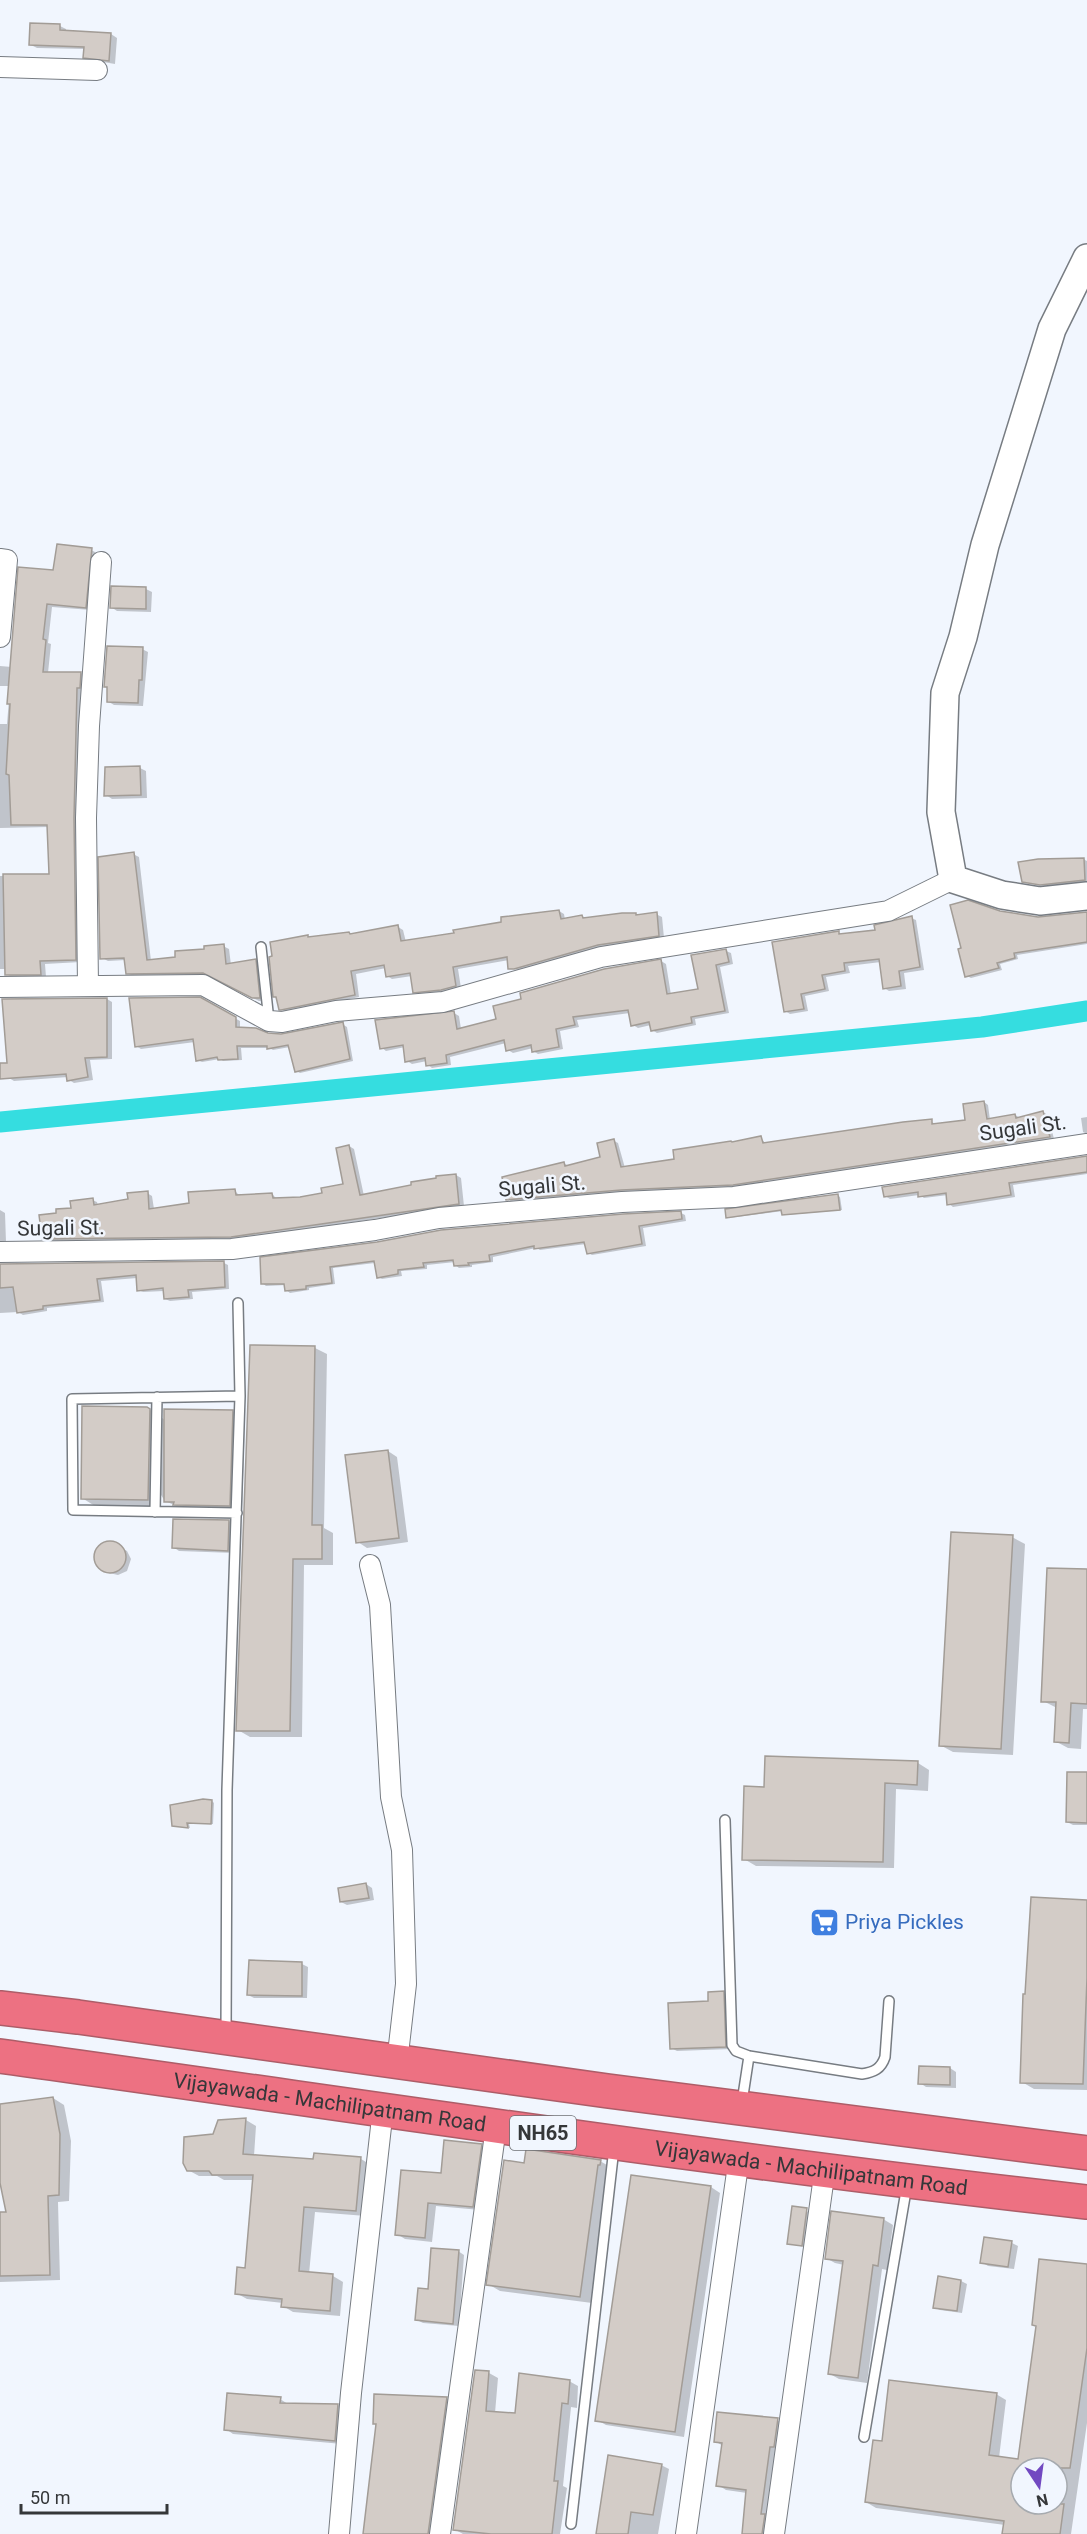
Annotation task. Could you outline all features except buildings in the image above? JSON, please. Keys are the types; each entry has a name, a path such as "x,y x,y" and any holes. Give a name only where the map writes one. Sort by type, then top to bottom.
{"highway":[{"name":"NH65","path":"0,2008 1087,2153"},
{"name":"Vijayawada - Machilipatnam Road","path":"0,2056 383,2109 496,2127 1087,2202"}],"street":[{"path":"0,67 97,70"},
{"path":"953,879 941,812 945,693 963,637 984,546 1041,362 1052,329 1087,258"},
{"path":"0,559 7,560 0,637"},
{"path":"88,986 86,807 89,726 101,562"},
{"path":"0,987 203,986 269,1021 282,1022 336,1011 444,1002 601,957 888,911 953,879 1002,895 1040,901 1087,896"},
{"name":"Sugali St.","path":"0,1252 232,1249 375,1230 439,1218 622,1202 734,1197 1087,1144"},
{"path":"370,1565 380,1605 391,1797 402,1850 406,1984 398,2054 402,2062"},
{"path":"339,2534 351,2393 383,2109"},
{"path":"440,2534 496,2127"},
{"path":"686,2534 739,2158"},
{"path":"774,2534 825,2169"}],"lane":[{"path":"261,947 269,1021"},
{"path":"226,2037 227,1790 240,1396 238,1303"},
{"path":"237,1513 73,1510 72,1399 240,1396"},
{"path":"155,1512 157,1397"},
{"path":"725,1820 732,2045 736,2051 749,2056 862,2074 872,2072 883,2064 885,2057 889,2001"},
{"path":"741,2108 749,2056"},
{"path":"571,2524 615,2142"},
{"path":"864,2438 908,2181"}],"waterway":[{"path":"0,1122 982,1027 1087,1011"}],"place":[{"name":"Priya Pickles","path":"824,1922"}]}
